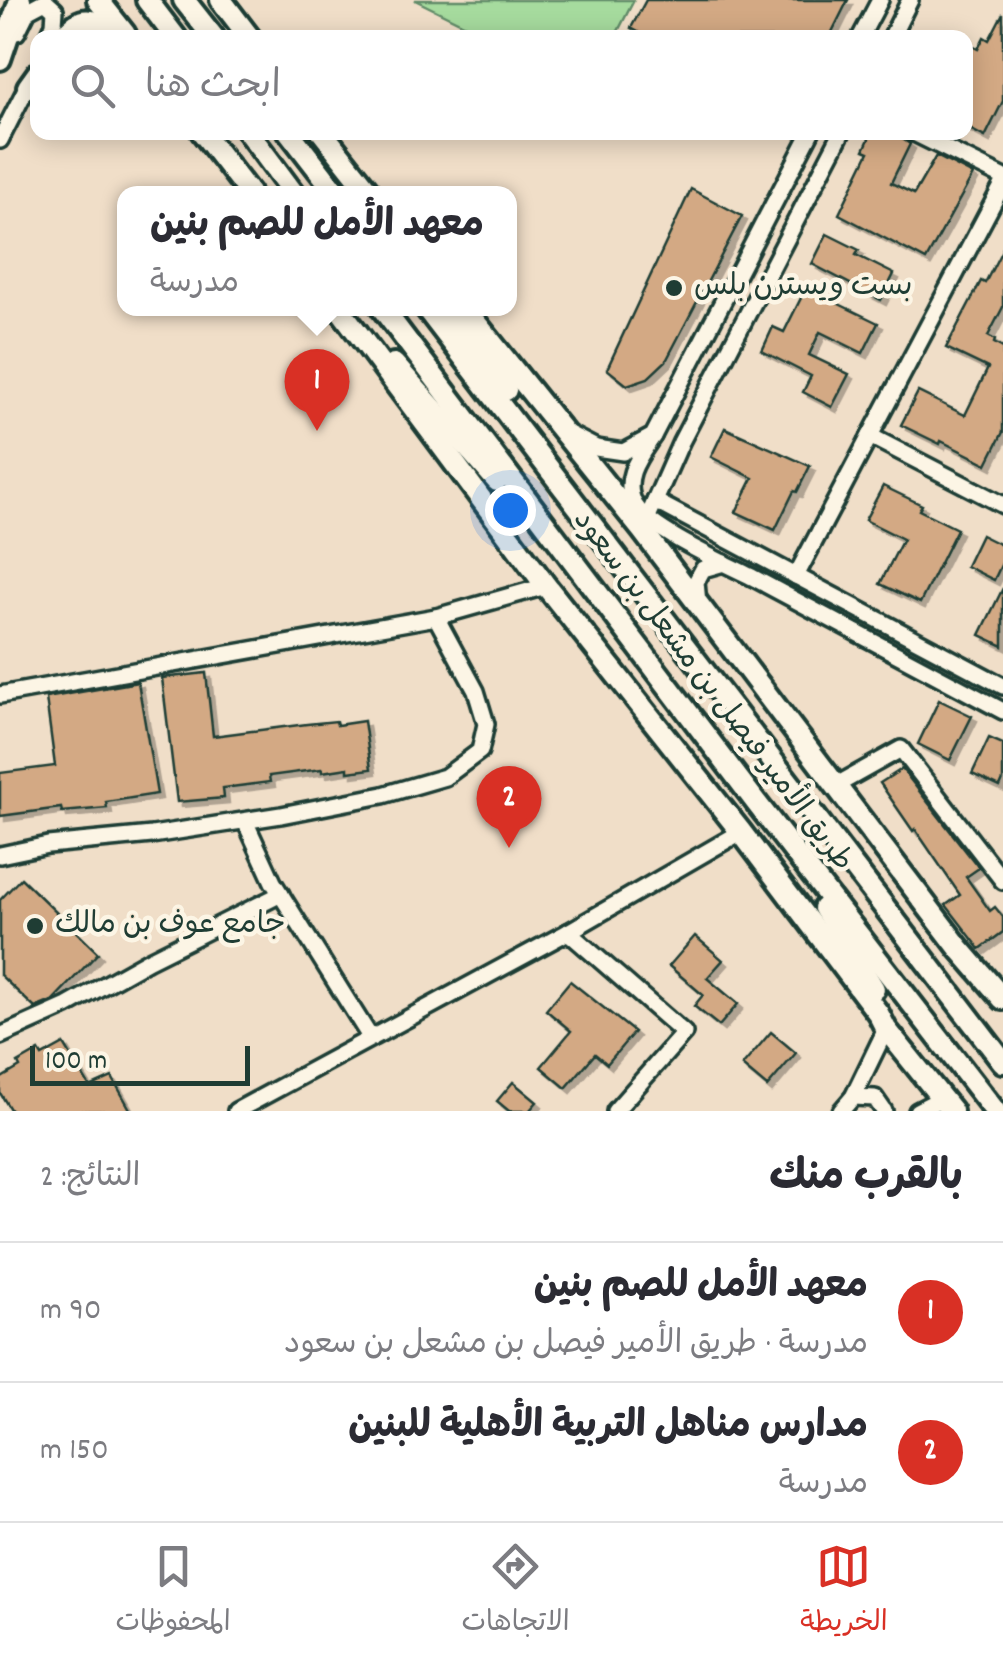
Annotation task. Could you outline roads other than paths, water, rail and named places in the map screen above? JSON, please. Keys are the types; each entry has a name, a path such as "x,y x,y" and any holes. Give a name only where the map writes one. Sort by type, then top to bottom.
{"main road":[{"path":"0,58 20,0"},
{"path":"98,0 122,30"},
{"path":"147,0 170,30"},
{"path":"184,0 208,30"},
{"path":"222,0 244,30"},
{"path":"69,30 81,20 94,21 107,30"},
{"path":"208,140 244,186"},
{"path":"254,140 288,186"},
{"path":"294,140 330,186"},
{"path":"324,140 355,186"},
{"path":"326,140 364,186"},
{"name":"طريق الأمير فيصل بن مشعل بن سعود","path":"345,316 546,586 741,832 886,1029 950,1107"},
{"path":"347,316 577,566"},
{"name":"طريق الأمير فيصل بن مشعل بن سعود","path":"388,316 996,1111"},
{"name":"طريق الأمير فيصل بن مشعل بن سعود","path":"432,316 1003,1062"},
{"path":"452,316 547,446 603,538"},
{"path":"470,316 644,525 1003,1011"},
{"path":"756,801 950,1107"},
{"path":"958,948 1003,999"}],"street":[{"path":"864,30 880,0"},
{"path":"895,30 910,0"},
{"path":"0,68 28,10 45,1 55,10 51,30"},
{"path":"0,140 30,84"},
{"path":"807,140 653,436 633,465 629,488 644,525 724,563 1003,711"},
{"path":"644,525 681,442 838,140"},
{"path":"796,576 1003,180 927,140"},
{"path":"562,430 596,448 623,452 653,436"},
{"path":"870,436 998,503 1003,483"},
{"path":"655,501 1003,686"},
{"path":"698,603 696,582 703,569 724,563"},
{"path":"0,694 436,618 546,586"},
{"path":"0,855 48,845 152,836 245,821 383,795 445,777 480,751 486,724 476,691 436,618"},
{"path":"835,786 901,748 1003,881"},
{"path":"245,821 281,894 370,1038"},
{"path":"248,1108 741,832"},
{"path":"0,1036 67,1006 281,894"},
{"path":"568,932 684,1033 615,1111"},
{"path":"841,1111 853,1097 886,1029"},
{"path":"853,1097 876,1098 884,1111"},
{"path":"918,1111 950,1107"}],"place":[{"name":"بست ويسترن بلس","path":"674,288"},
{"name":"معهد الأمل للصم بنين","path":"317,431"},
{"name":"مدارس مناهل التربية الأهلية للبنين","path":"509,848"},
{"name":"جامع عوف بن مالك","path":"35,926"}]}
